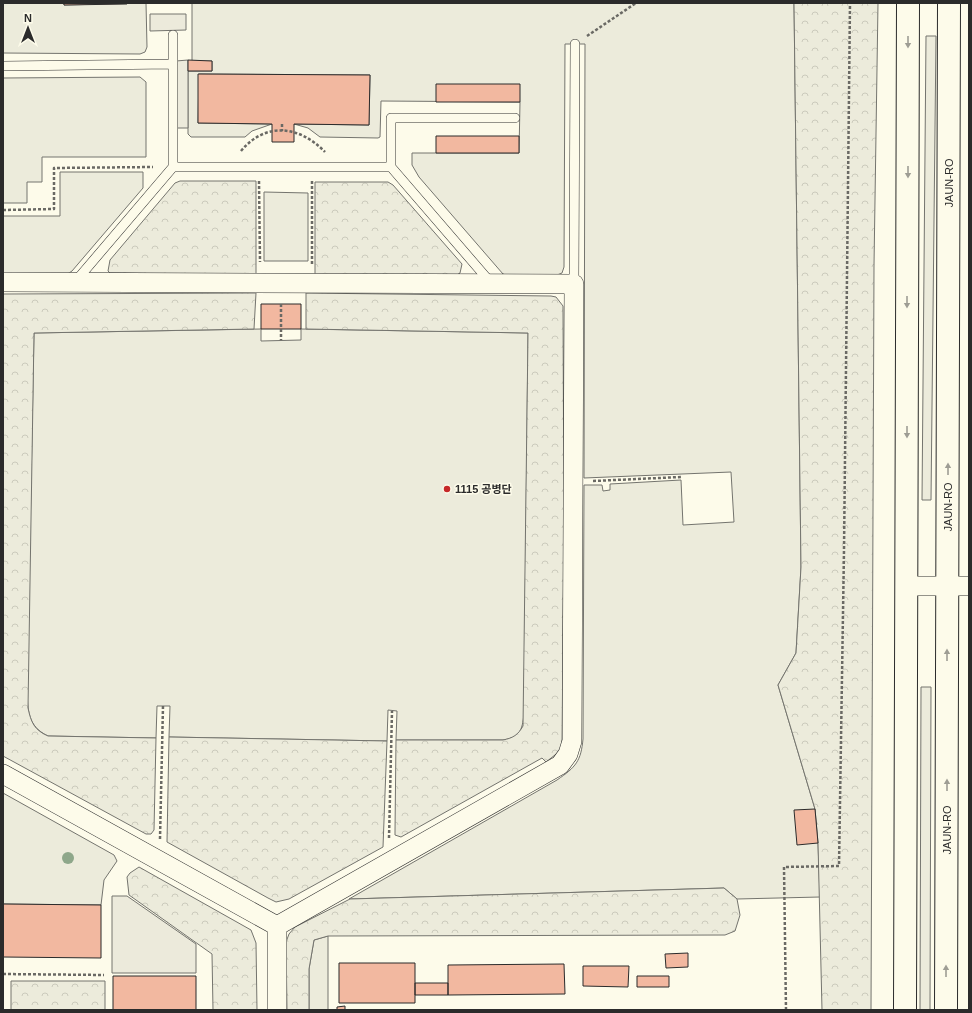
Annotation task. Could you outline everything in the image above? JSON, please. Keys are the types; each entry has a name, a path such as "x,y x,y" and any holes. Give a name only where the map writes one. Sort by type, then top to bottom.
{"street":[{"path":"905,1010 908,3"},
{"name":"JAUN-RO","path":"946,1010 958,586 949,3"},
{"path":"3,282 574,284 572,741 568,754 560,764 277,926"},
{"path":"906,586 958,586"},
{"path":"3,774 277,926"},
{"path":"277,926 277,1010"}],"lane":[{"path":"74,283 173,167 173,35"},
{"path":"574,284 575,44"},
{"path":"3,66 173,64"},
{"path":"491,284 391,167 391,118 515,118"},
{"path":"173,167 391,167"}],"path":[{"path":"575,44 636,3"},
{"path":"786,1010 784,867 839,866 850,3"},
{"path":"282,124 282,131"},
{"path":"243,149 260,135 282,131 304,135 322,149"},
{"path":"3,210 54,209 54,168 173,167"},
{"path":"259,167 260,283"},
{"path":"312,167 312,283"},
{"path":"280,283 281,340"},
{"path":"573,482 680,477"},
{"path":"160,861 163,706"},
{"path":"389,862 392,711"},
{"path":"3,974 104,975"}],"green space":[{"path":"3,3 64,3 64,5 146,3 147,47 145,52 140,54 3,53"},
{"path":"192,3 794,3 801,567 796,653 778,685 815,809 820,897 737,899 724,888 349,899 557,780 573,767 579,758 583,739 584,485 602,485 603,491 610,490 610,484 681,480 683,525 734,522 731,472 584,478 585,44 565,44 564,267 562,273 557,275 506,275 503,274 419,177 412,165 412,153 519,153 520,102 381,101 380,137 320,137 308,128 294,124 369,125 370,75 199,74 198,123 272,124 252,131 245,137 191,137 188,134 188,71 212,71 212,61 192,61"},
{"path":"794,3 878,3 874,266 871,1010 822,1010 818,843 815,809 778,685 796,653 801,567"},
{"path":"926,36 936,36 931,500 922,500"},
{"path":"140,77 146,82 146,157 42,157 42,182 27,182 27,203 3,203 3,78"},
{"path":"60,172 143,172 143,188 72,271 66,275 3,274 3,216 60,216"},
{"path":"180,181 256,181 256,275 110,273 108,271 110,260 175,183"},
{"path":"315,182 388,182 393,185 462,264 460,273 457,275 315,275"},
{"path":"264,192 308,193 308,261 264,261"},
{"path":"256,293 254,329 34,333 28,708 30,717 36,728 48,736 156,738 154,830 151,834 146,834 3,756 3,294"},
{"path":"306,293 551,296 556,297 563,306 564,537 562,743 560,751 546,762 542,758 401,837 395,835 396,740 503,740 515,736 523,726 528,333 306,329"},
{"path":"261,329 261,341 301,340 301,329 528,333 524,714 521,729 517,735 503,740 396,740 397,711 388,710 387,741 169,737 170,706 157,706 156,738 48,736 41,732 32,722 28,704 27,689 34,333"},
{"path":"921,687 931,687 930,1010 920,1010"},
{"path":"169,737 387,741 383,847 289,899 276,902 268,898 167,842"},
{"path":"3,793 114,855 117,861 104,880 101,905 3,904"},
{"path":"139,867 251,930 256,943 257,1010 213,1010 212,954 129,895 127,877"},
{"path":"724,888 737,899 740,915 735,931 725,935 328,936 314,940 309,969 309,1010 287,1010 286,942 289,934 295,927 350,899"},
{"path":"328,936 328,1010 309,1010 309,969 314,940"},
{"path":"11,981 105,981 105,1010 11,1010"}],"shaded area":[{"path":"150,14 186,14 186,30 150,31"},
{"path":"188,60 188,128 176,128 176,61"},
{"path":"112,896 127,896 196,944 196,973 112,973"}],"building":[{"path":"64,3 127,3 127,4 64,5"},
{"path":"188,60 212,61 212,71 188,71"},
{"path":"198,74 370,75 369,125 294,124 294,142 272,142 272,124 198,123"},
{"path":"436,84 520,84 520,102 436,102"},
{"path":"436,136 519,136 519,153 436,153"},
{"path":"261,304 301,304 301,329 261,329"},
{"path":"815,809 818,843 797,845 794,810"},
{"path":"3,904 101,905 101,958 3,957"},
{"path":"688,953 688,967 666,968 665,954"},
{"path":"339,963 415,963 415,1003 339,1003"},
{"path":"564,964 565,994 448,995 448,965"},
{"path":"583,966 629,966 628,987 583,986"},
{"path":"113,976 196,976 196,1010 113,1010"},
{"path":"637,976 669,976 669,987 637,987"},
{"path":"415,983 448,983 448,995 415,995"},
{"path":"345,1006 345,1010 337,1010 337,1007"}],"place":[{"name":"1115 공병단","path":"447,489"}]}
